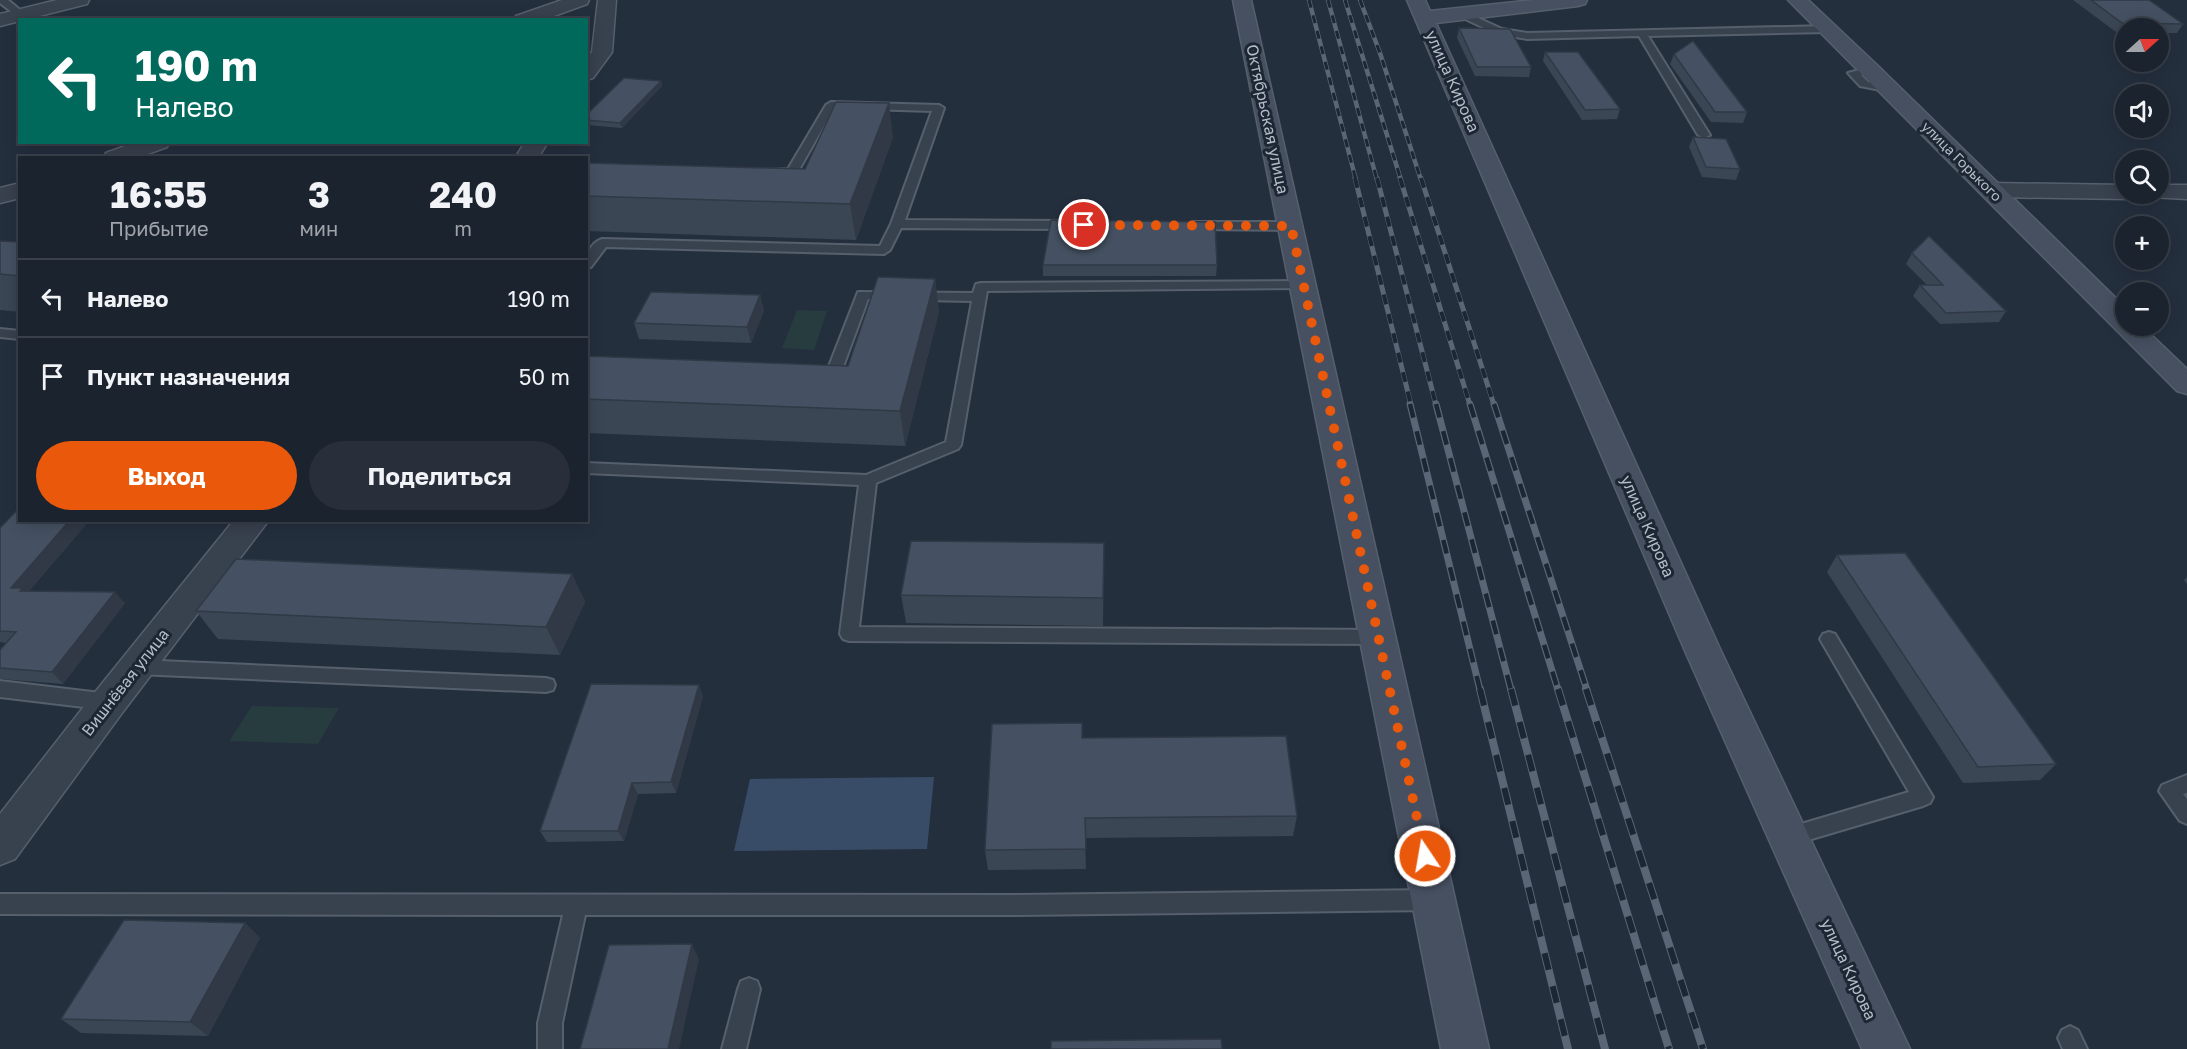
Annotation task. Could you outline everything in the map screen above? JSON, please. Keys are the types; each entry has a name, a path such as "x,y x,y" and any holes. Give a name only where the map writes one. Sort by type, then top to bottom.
{"street":[{"path":"0,20 80,0"},
{"path":"529,18 580,0"},
{"path":"588,71 602,52 607,0"},
{"name":"Октябрьская улица","path":"1242,0 1465,1049"},
{"path":"1421,9 1464,15 1578,0"},
{"name":"улица Горького","path":"1797,0 1871,70 2115,314"},
{"name":"улица Кирова","path":"1421,9 1788,837 1886,1049"},
{"path":"120,156 153,144"},
{"path":"1990,190 2115,192"},
{"path":"0,196 18,191"},
{"path":"2169,192 2187,192"},
{"name":"улица Горького","path":"2137,336 2187,385"},
{"name":"Вишнёвая улица","path":"0,846 109,702 251,522"}],"lane":[{"path":"2,0 20,14"},
{"path":"1464,15 1500,32 1527,36 1827,29"},
{"path":"1642,34 1704,135"},
{"path":"588,261 602,243 884,250 897,224 939,108 831,105 792,173 758,172"},
{"path":"897,224 1084,225"},
{"path":"1177,226 1291,226"},
{"path":"588,468 868,480 953,445 981,287 1304,285"},
{"path":"818,382 830,383 863,295 979,297"},
{"path":"0,333 18,335"},
{"path":"868,480 849,634 1379,637"},
{"path":"1788,837 1923,797 1829,639"},
{"path":"137,667 546,685"},
{"path":"0,689 109,702"},
{"path":"2187,784 2169,791 2187,815"},
{"path":"0,904 1020,904 1434,900"},
{"path":"550,1049 550,1023 576,904"},
{"path":"734,1049 749,989"}],"green space":[{"path":"797,310 827,311 814,350 782,348"},
{"path":"252,706 339,708 318,744 229,741"}],"water":[{"path":"934,777 927,849 734,851 750,779"}],"building":[{"path":"2091,0 2149,0 2183,24 2169,24 2169,18 2115,18"},
{"path":"1459,28 1510,29 1531,67 1477,67"},
{"path":"1693,41 1747,112 1715,112 1674,54"},
{"path":"1545,52 1578,52 1620,109 1585,110"},
{"path":"624,78 661,81 620,123 588,120 588,113"},
{"path":"836,102 889,103 850,204 588,196 588,163 805,169"},
{"path":"1693,137 1726,139 1740,169 1706,167"},
{"path":"1051,220 1215,222 1217,265 1043,265"},
{"path":"1929,236 2006,311 1946,313 1920,285 1943,285 1912,253"},
{"path":"0,241 18,242 18,276 0,274"},
{"path":"878,277 935,279 900,411 588,399 588,356 848,366"},
{"path":"651,292 760,295 747,327 634,323"},
{"path":"18,509 18,522 68,522 11,588 23,588 20,591 115,592 52,672 0,668 0,650 16,632 0,631 0,528"},
{"path":"911,541 1104,543 1103,598 901,595"},
{"path":"1905,553 2056,764 1978,767 1837,555"},
{"path":"236,559 572,574 546,627 196,611"},
{"path":"591,684 699,685 671,782 632,783 618,831 540,831"},
{"path":"1082,723 1082,738 1286,736 1297,816 1085,818 1086,849 985,850 992,724"},
{"path":"124,920 245,923 190,1022 61,1019"},
{"path":"692,944 668,1049 580,1049 609,945"},
{"path":"1221,1039 1222,1049 1051,1049 1051,1041"}],"railway":[{"path":"1309,0 1356,180"},
{"path":"1328,0 1377,180"},
{"path":"1345,0 1401,180"},
{"path":"1360,0 1380,53 1421,180"},
{"path":"1355,178 1411,405"},
{"path":"1377,178 1436,405"},
{"path":"1400,178 1470,405"},
{"path":"1421,178 1494,405"},
{"path":"1410,404 1480,690"},
{"path":"1436,404 1511,690"},
{"path":"1470,404 1558,690"},
{"path":"1494,404 1587,690"},
{"path":"1480,689 1568,1049"},
{"path":"1511,689 1605,1049"},
{"path":"1558,689 1669,1049"},
{"path":"1586,689 1703,1049"}],"route":[{"path":"1084,225 1291,226 1425,856"}]}
